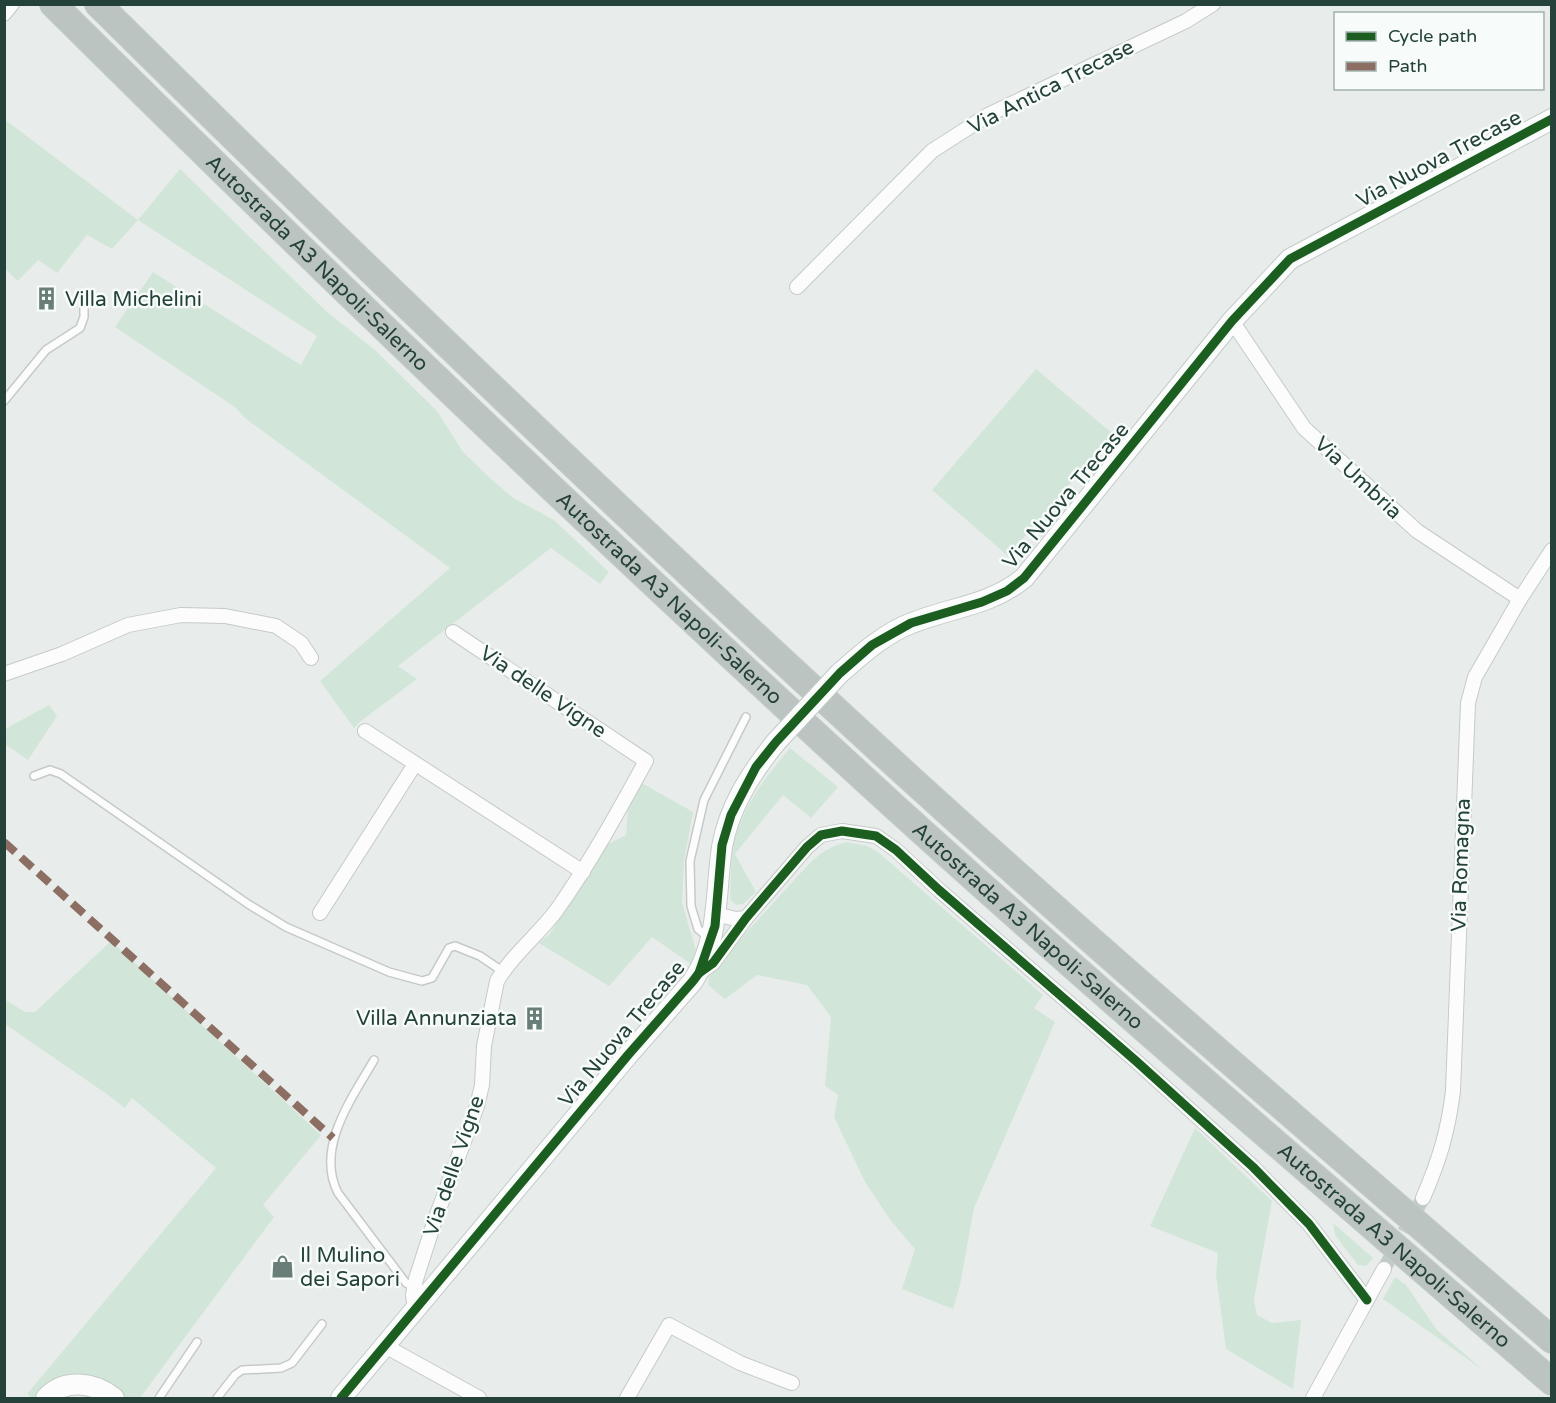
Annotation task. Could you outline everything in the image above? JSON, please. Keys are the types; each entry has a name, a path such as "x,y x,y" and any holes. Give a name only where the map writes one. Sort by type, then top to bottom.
{"highway":[{"name":"Autostrada A3 Napoli-Salerno","path":"53,4 182,133 505,445 897,808 1163,1046 1551,1382"},
{"name":"Autostrada A3 Napoli-Salerno","path":"98,4 511,406 896,765 1207,1041 1551,1340"}],"street":[{"path":"4,14 12,4"},
{"name":"Via Antica Trecase","path":"797,287 932,151 988,115 1185,21 1213,4"},
{"name":"Via Nuova Trecase","path":"341,1398 699,973 714,926 722,845 731,815 756,766 840,673 872,645 911,623 994,597 1007,591 1024,578 1232,321 1290,259 1551,119"},
{"name":"Via Umbria","path":"1232,321 1304,428 1417,531 1520,599"},
{"name":"Via Romagna","path":"1423,1198 1437,1166 1449,1127 1453,1091 1468,703 1475,677 1551,550"},
{"path":"4,674 62,654 128,625 181,615 225,616 276,626 301,643 311,658"},
{"name":"Via delle Vigne","path":"415,1309 414,1287 435,1220 477,1106 482,1085 484,1046 497,981 502,971 540,932 583,872 612,825 646,760 453,632"},
{"path":"365,731 583,872"},
{"path":"320,914 415,764"},
{"path":"699,973 713,963 746,918 820,835 842,831 876,837 896,850 1253,1167 1309,1224 1367,1300"},
{"path":"714,926 746,918"},
{"path":"714,926 722,930 737,930"},
{"path":"1313,1398 1384,1269"},
{"path":"627,1398 669,1325 740,1363 792,1383"},
{"path":"385,1347 480,1398"},
{"path":"46,1398 51,1392 66,1385 86,1384 114,1398"}],"lane":[{"path":"4,401 46,350 80,328 84,318 84,304"},
{"path":"714,926 699,928 690,906 690,861 704,800 746,717"},
{"path":"34,776 50,770 61,774 248,904 286,927 350,956 389,972 422,981 432,978 449,948 454,946 480,956 502,971"},
{"path":"374,1060 344,1113 333,1138 332,1182 406,1283 414,1287"},
{"path":"217,1398 235,1375 242,1370 281,1368 292,1363 322,1324"},
{"path":"159,1398 197,1342"}],"green space":[{"path":"4,119 138,220 112,249 87,235 57,273 38,260 18,281 5,269"},
{"path":"180,169 326,311 375,350 437,411 463,452 491,479 513,498 554,520 609,572 600,584 551,548 398,666 417,679 354,728 320,681 450,568 246,419 235,407 115,327 153,272 301,365 317,336 138,220"},
{"path":"1036,369 1113,434 1008,556 932,490"},
{"path":"49,705 57,716 28,760 5,744 5,729"},
{"path":"790,748 838,787 811,818 783,795 735,854 756,892 743,904 736,905 730,899 731,861 739,826 757,790"},
{"path":"640,782 693,812 684,861 682,903 696,950 691,964 652,937 609,986 539,943 549,935 606,845 626,835 628,808"},
{"path":"846,842 867,846 878,852 1043,995 1034,1008 1055,1022 974,1208 960,1285 953,1309 902,1289 915,1249 891,1221 865,1182 834,1117 838,1095 825,1086 831,1017 807,985 757,975 725,999 708,985 710,972 806,867 824,852"},
{"path":"111,941 321,1135 263,1205 274,1217 140,1398 125,1398 100,1380 88,1375 71,1375 44,1388 35,1398 32,1398 27,1394 216,1168 132,1098 125,1108 5,1024 4,999 25,1012 35,1012"},
{"path":"1195,1128 1272,1201 1254,1300 1257,1315 1272,1323 1301,1320 1293,1389 1226,1349 1216,1275 1218,1253 1150,1226"},
{"path":"1333,1223 1373,1258 1366,1266 1358,1265 1335,1235"},
{"path":"1395,1277 1406,1285 1437,1330 1483,1370 1383,1299"}],"tunnel":[{"path":"1384,1269 1423,1198"}],"marked path":[{"path":"4,842 333,1138"}],"cycle path":[{"path":"341,1398 699,973 715,926 722,845 731,815 756,767 840,673 872,645 911,623 982,602 1007,591 1024,578 1232,321 1290,259 1552,119"},
{"path":"699,973 713,963 746,918 807,847 821,835 842,831 876,836 896,850 1253,1167 1309,1224 1367,1300"}],"place":[{"name":"Villa Michelini","path":"47,299"},
{"name":"Villa Annunziata","path":"535,1018"},
{"name":"Il Mulino dei Sapori","path":"282,1267"}]}
